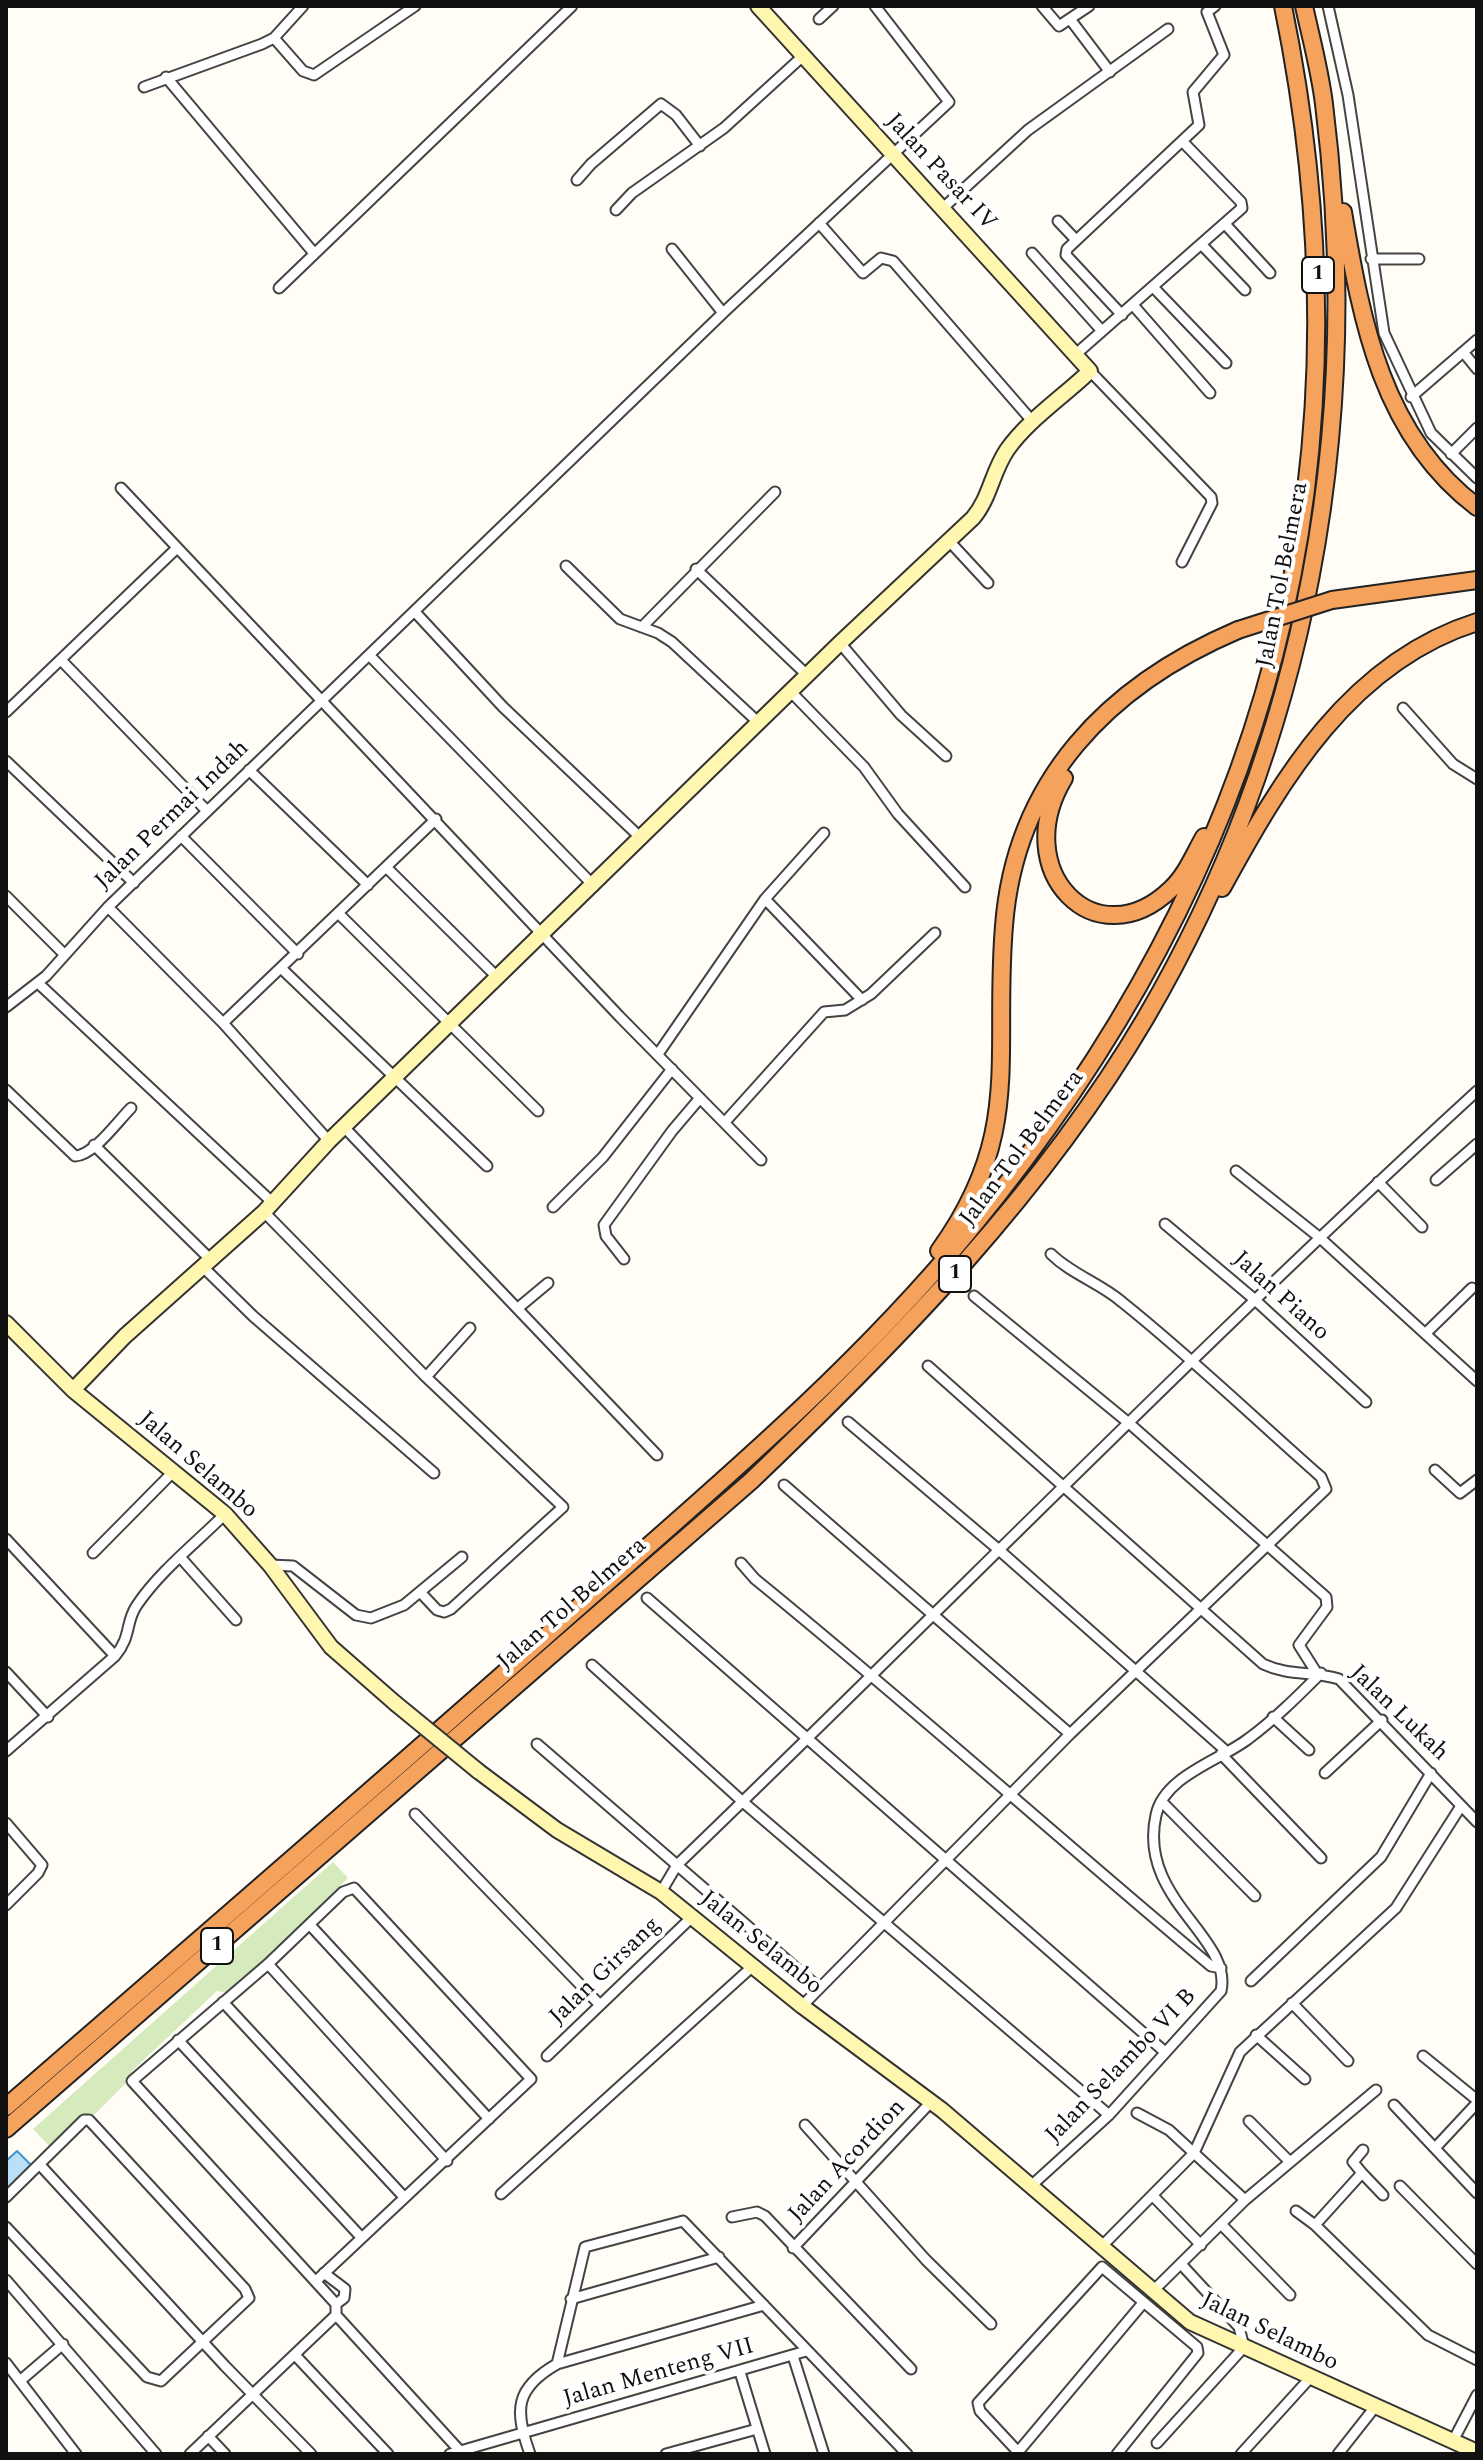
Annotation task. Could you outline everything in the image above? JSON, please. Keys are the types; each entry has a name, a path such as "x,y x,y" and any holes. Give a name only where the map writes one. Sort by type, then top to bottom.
{"highway":[{"name":"Jalan Tol Belmera","path":"6,2107 746,1459 899,1308 965,1236 1028,1155 1087,1071 1162,944 1204,861 1241,767 1281,635 1299,545 1313,442 1318,374 1318,255 1313,183 1299,84 1283,6"},
{"name":"Jalan Tol Belmera","path":"6,2129 715,1512 845,1391 978,1248 1101,1085 1162,985 1216,878 1252,790 1284,698 1319,545 1332,443 1338,311 1335,229 1324,100 1304,6"},
{"path":"1324,100 1354,278 1377,367 1395,410 1415,443 1447,481 1477,507"},
{"path":"899,1308 967,1210 991,1153 1003,1081 1004,925 1020,844 1039,800 1075,743 1113,704 1184,656 1333,605 1477,580"},
{"path":"1333,605 1477,588"},
{"path":"1162,985 1192,943 1257,825 1326,723 1353,695 1389,667 1477,622"},
{"path":"1240,635 1153,684 1094,736 1073,762 1050,805 1045,827 1044,843 1053,877 1080,905 1112,915 1152,904 1186,871 1241,767"}],"street":[{"path":"144,87 274,38 303,6"},
{"path":"274,38 303,71 314,75 415,6"},
{"path":"279,288 572,6"},
{"name":"Jalan Pasar IV","path":"758,6 1090,371"},
{"path":"819,19 833,6"},
{"name":"Jalan Permai Indah","path":"6,1007 38,983 108,907 249,770 723,313 949,102 875,6"},
{"path":"1042,6 1059,26 1089,6"},
{"path":"1122,315 1066,255 1075,239 1199,125 1193,92 1224,55 1207,12 1215,6"},
{"path":"1328,6 1348,95 1384,333 1411,397 1431,433 1477,478"},
{"path":"1070,19 1110,72"},
{"path":"943,208 1028,130 1168,29"},
{"path":"616,210 632,193 700,146 803,56"},
{"path":"166,77 313,252"},
{"path":"577,180 591,164 661,104 676,115 700,146"},
{"path":"1076,354 1242,208 1241,202 1183,142"},
{"path":"1058,221 1075,239"},
{"path":"819,223 863,273 881,258 893,261 1033,422"},
{"path":"1225,224 1270,273"},
{"path":"1202,245 1245,290"},
{"path":"672,249 723,313"},
{"path":"1032,253 1102,331"},
{"path":"1371,259 1419,259"},
{"path":"1154,288 1226,363"},
{"path":"1133,305 1210,393"},
{"path":"1411,397 1477,340"},
{"path":"1464,353 1477,369"},
{"path":"73,1390 125,1336 268,1208 329,1141 453,1024 840,643 950,542 984,505 1001,459 1033,422 1090,371 1211,497 1212,503 1182,562"},
{"path":"1451,454 1477,428"},
{"path":"121,488 321,702 761,1160"},
{"path":"642,627 775,492"},
{"path":"950,542 988,583"},
{"path":"6,712 177,548"},
{"path":"566,566 620,619 672,642 760,724"},
{"path":"696,569 808,676"},
{"path":"415,612 503,707 642,839"},
{"path":"840,643 901,715 946,756"},
{"path":"370,656 594,886"},
{"path":"61,660 207,811"},
{"path":"792,693 864,767 898,814 965,887"},
{"path":"1403,708 1453,764 1477,779"},
{"path":"6,761 134,883"},
{"path":"249,770 368,885"},
{"path":"223,1023 436,819"},
{"path":"658,1054 765,899 824,833"},
{"path":"181,836 298,954"},
{"path":"387,868 499,978"},
{"path":"6,896 65,955"},
{"path":"765,899 862,1000"},
{"path":"108,907 223,1023 329,1141"},
{"path":"338,913 538,1111"},
{"path":"725,1122 826,1010 842,1011 862,1000 935,933"},
{"path":"282,969 487,1166"},
{"path":"38,983 268,1208 426,1377 563,1507 451,1609 444,1612 437,1610 421,1593"},
{"path":"553,1207 603,1157 672,1069"},
{"path":"6,1090 75,1156 82,1155 94,1145 131,1108"},
{"path":"661,1892 677,1865 807,1737 1130,1424 1254,1299 1477,1091"},
{"path":"624,1259 606,1236 604,1225 672,1131 700,1098"},
{"path":"344,1127 657,1455"},
{"path":"1436,1180 1477,1144"},
{"path":"94,1145 253,1316 434,1473"},
{"path":"1236,1171 1319,1237 1427,1332 1477,1381"},
{"path":"1378,1182 1422,1227"},
{"name":"Jalan Piano","path":"1165,1224 1254,1299 1366,1402"},
{"path":"802,2006 882,1921 1070,1734 1266,1543 1326,1489 1325,1481 1192,1362 1111,1293 1062,1265 1051,1254"},
{"path":"518,1308 548,1283"},
{"path":"1427,1332 1472,1288"},
{"path":"974,1296 1130,1424 1266,1543 1328,1602 1299,1645 1319,1672"},
{"name":"Jalan Selambo","path":"6,1323 73,1390 225,1514 270,1565 331,1647 395,1703 557,1830 661,1892 802,2006 931,2102 1032,2185 1154,2298 1190,2322 1477,2452"},
{"path":"426,1377 470,1328"},
{"path":"928,1366 1263,1664 1296,1674 1319,1672"},
{"path":"848,1422 1137,1671 1224,1753 1321,1858"},
{"path":"1435,1470 1460,1493 1477,1480"},
{"path":"93,1553 174,1471"},
{"path":"784,1485 936,1614 1070,1734"},
{"path":"6,1751 115,1656 128,1639 136,1607 225,1514"},
{"path":"6,1539 115,1656"},
{"path":"270,1565 293,1566 356,1615 371,1618 388,1613 421,1593 462,1557"},
{"path":"181,1558 236,1620"},
{"path":"741,1563 755,1579 872,1674 1010,1797 1211,1966 1221,1968"},
{"path":"647,1598 1165,2052"},
{"path":"592,1665 743,1802 1109,2115"},
{"path":"6,1672 48,1717"},
{"path":"1221,1968 1160,1878 1154,1828 1162,1802 1176,1786 1248,1739 1319,1672"},
{"name":"Jalan Lukah","path":"1319,1672 1339,1679 1382,1720 1477,1822"},
{"path":"1273,1717 1309,1750"},
{"path":"1325,1773 1382,1720"},
{"path":"537,1744 818,1987"},
{"path":"1251,1981 1381,1857 1431,1773"},
{"path":"1162,1802 1255,1896"},
{"path":"1101,2247 1154,2197 1194,2153 1240,2052 1396,1908 1461,1806"},
{"path":"415,1814 600,2005"},
{"path":"6,1823 42,1865 6,1905"},
{"path":"316,2281 531,2079 358,1890 349,1888 268,1964 132,2082 316,2281 336,2309 462,2452"},
{"name":"Jalan Girsang","path":"547,2056 692,1917"},
{"path":"310,1925 489,2119"},
{"path":"268,1964 447,2161"},
{"path":"501,2194 753,1966"},
{"name":"Jalan Selambo VI B","path":"1032,2185 1109,2115 1215,2001 1224,1980 1221,1968"},
{"path":"223,2002 404,2197"},
{"path":"1292,2003 1348,2061"},
{"path":"1256,2035 1305,2079"},
{"path":"178,2040 361,2237"},
{"path":"1423,2056 1477,2102 1436,2147"},
{"path":"1117,2454 1198,2353 1197,2347 1154,2298 1106,2268 1097,2268 980,2400 980,2411 1019,2453 1154,2298 1165,2280 1245,2200 1376,2090"},
{"name":"Jalan Acordion","path":"793,2248 931,2102"},
{"path":"1394,2105 1477,2193"},
{"path":"1137,2113 1159,2123 1245,2200"},
{"path":"6,2197 41,2166 84,2120 89,2120 245,2289 249,2298 161,2381 150,2380 6,2227"},
{"path":"1249,2121 1289,2161"},
{"path":"805,2125 855,2183 991,2324"},
{"path":"1363,2150 1353,2162 1383,2195"},
{"path":"41,2166 251,2394 311,2454"},
{"path":"1315,2225 1362,2173"},
{"path":"1400,2186 1477,2264"},
{"path":"1154,2197 1201,2245"},
{"path":"1296,2211 1315,2225 1428,2335 1477,2360"},
{"path":"732,2217 761,2213 911,2369"},
{"path":"557,2364 580,2253 589,2244 683,2221 907,2454"},
{"path":"1221,2224 1290,2295"},
{"path":"571,2299 719,2257"},
{"path":"1157,2443 1244,2347 1239,2327 1181,2264"},
{"path":"190,2454 295,2355 336,2309 344,2298 345,2289 324,2273"},
{"path":"6,2280 156,2454"},
{"path":"1154,2298 1169,2289 1165,2280"},
{"path":"530,2454 519,2422 524,2395 535,2377 557,2364 764,2305"},
{"path":"21,2380 63,2344"},
{"name":"Jalan Menteng VII","path":"462,2452 806,2351"},
{"path":"295,2355 388,2454"},
{"path":"793,2356 824,2454"},
{"path":"6,2363 76,2454"},
{"path":"740,2372 765,2454"},
{"path":"1241,2454 1310,2378"},
{"path":"1453,2441 1477,2395"},
{"path":"1338,2454 1375,2407"},
{"path":"666,2454 757,2429"},
{"path":"208,2436 225,2454"}],"green space":[{"path":"333,1862 348,1878 230,1993 217,1991 132,2071 126,2083 93,2116 89,2113 51,2148 33,2129"}],"water":[{"path":"17,2151 33,2167 6,2193 6,2161"}]}
